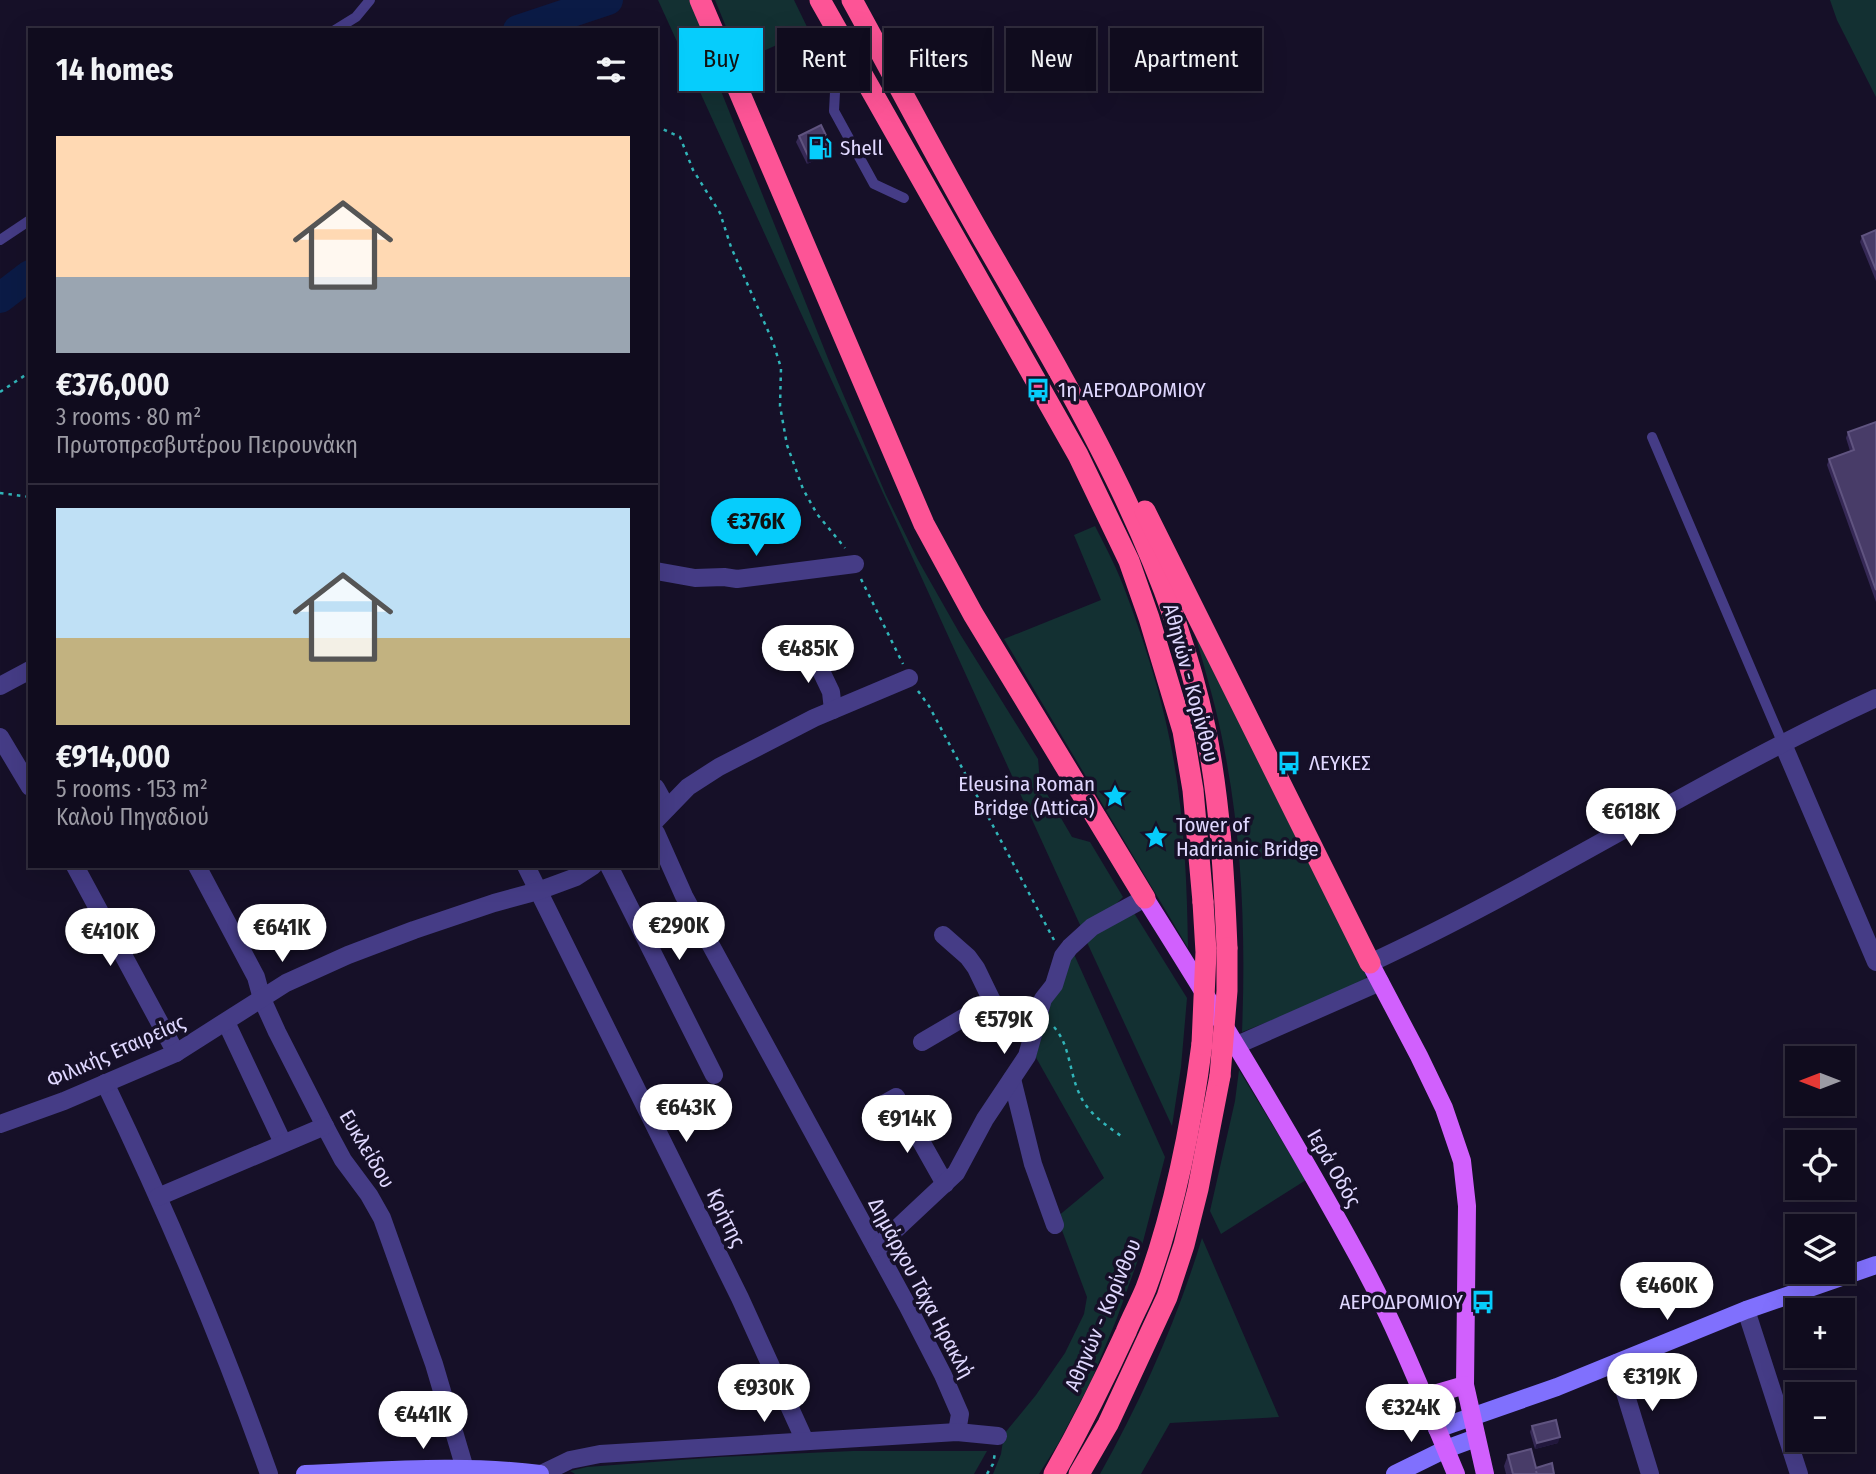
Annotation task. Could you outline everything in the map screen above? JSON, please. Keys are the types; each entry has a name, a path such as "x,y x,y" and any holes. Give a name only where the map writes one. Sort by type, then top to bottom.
{"highway":[{"path":"699,0 924,524 973,614 1145,898"},
{"name":"Αθηνών - Κορίνθου","path":"820,0 1078,455 1129,561 1153,629 1182,731 1193,790 1206,952 1202,1044 1189,1127 1169,1213 1146,1288 1087,1416 1054,1474"},
{"name":"Αθηνών - Κορίνθου","path":"852,0 976,228 1059,371 1098,444 1149,551 1174,620 1204,725 1216,788 1227,948 1227,991 1220,1076 1204,1161 1184,1245 1167,1297 1108,1424 1079,1474"},
{"path":"1098,444 1150,520 1375,973"}],"main road":[{"name":"Ιερά Οδός","path":"1145,898 1237,1045 1361,1262 1424,1396 1456,1474"},
{"path":"1375,973 1444,1108 1462,1161 1467,1206 1465,1385 1482,1473"},
{"path":"1424,1396 1465,1385"}],"street":[{"path":"658,571 695,578 737,579 855,564"},
{"path":"812,652 831,692 833,710"},
{"path":"1,682 28,671"},
{"path":"662,814 688,787 719,767 814,718 909,678"},
{"path":"1237,1045 1375,973 1431,935 1783,744 1876,698"},
{"path":"0,737 28,784"},
{"path":"1783,744 1876,962"},
{"path":"658,797 662,814"},
{"name":"Δημάρχου Τάχα Ηρακλή","path":"658,837 684,896 907,1305 960,1414 957,1432"},
{"path":"76,868 176,1052"},
{"name":"Ευκλείδου","path":"198,868 256,978 262,999 325,1126 343,1160 382,1218 438,1377 465,1469"},
{"name":"Κρήτης","path":"527,868 716,1249 805,1441"},
{"name":"Φιλικής Εταιρείας","path":"0,1124 149,1066 286,984 348,955 494,903 538,891 576,877 590,868"},
{"path":"610,868 714,1074"},
{"path":"876,1248 956,1173 985,1119 1027,1056 1043,999 1054,985 1063,956 1092,928 1145,898"},
{"path":"943,935 968,957 992,1001 1013,1013 1039,1013"},
{"path":"922,1042 992,1001"},
{"path":"226,1022 283,1143"},
{"path":"1012,1079 1033,1164 1055,1225"},
{"path":"105,1083 158,1196 210,1319 269,1474"},
{"path":"873,1110 896,1097 945,1184"},
{"path":"158,1196 325,1126"},
{"path":"1437,1429 1513,1404 1746,1310 1876,1265"},
{"path":"1746,1310 1799,1474"},
{"path":"1616,1363 1650,1474"},
{"path":"305,1474 465,1469 541,1474 570,1460 600,1454 957,1432 998,1436"},
{"path":"1395,1474 1446,1449 1476,1438"}],"lane":[{"path":"338,28 356,17 370,0"},
{"path":"835,91 834,111 874,184 904,198"},
{"path":"0,240 28,221"},
{"path":"1652,437 1783,744"}],"path":[{"path":"658,127 680,138 693,170 720,213 731,247 773,342 782,368 780,406 787,445 803,489 817,514 855,564 909,678 929,706 1063,956"},
{"path":"0,392 28,373"},
{"path":"0,493 28,497"},
{"path":"1039,1013 1061,1035 1079,1094 1099,1121 1124,1138"},
{"path":"987,1474 993,1465 998,1436"}],"green space":[{"path":"658,0 692,0 703,28 679,28 679,46"},
{"path":"715,0 794,0 808,28 777,28 777,45 763,51 763,28 726,28"},
{"path":"1830,0 1876,0 1876,97 1837,20"},
{"path":"700,91 721,91 829,361 886,495 918,560 960,634 1038,759 1040,782 1072,837 1090,842 1123,897 1081,927"},
{"path":"1095,526 1133,611 1166,722 1182,818 1188,948 1004,639 1101,600 1074,535"},
{"path":"1195,634 1367,974 1364,982 1357,987 1242,1032 1243,919 1234,807 1218,720"},
{"path":"1134,913 1187,998 1172,1126 1085,938"},
{"path":"1073,952 1165,1157 1139,1257 1117,1318 1091,1381 1058,1444 1039,1474 993,1474 1001,1454 1004,1434 1036,1395 1065,1353 1084,1314 1087,1297 1057,1217 1104,1178 1034,1054 1052,998"},
{"path":"1239,1070 1306,1180 1221,1234 1210,1211 1235,1101"},
{"path":"1202,1238 1279,1417 1170,1423 1141,1474 1100,1474 1157,1359"},
{"path":"853,1451 987,1451 974,1474 575,1474 570,1471 587,1467 720,1457"}],"building":[{"path":"821,125 832,148 809,158 799,136"},
{"path":"1876,230 1876,270 1862,236"},
{"path":"1876,422 1876,590 1829,459 1854,450 1848,432"},
{"path":"1556,1420 1560,1437 1537,1443 1532,1426"},
{"path":"1531,1449 1536,1468 1552,1463 1554,1474 1513,1474 1508,1455"}],"waterway":[{"path":"524,28 608,0"},
{"path":"0,298 28,277"}],"place":[{"name":"Shell","path":"820,148"},
{"name":"1η ΑΕΡΟΔΡΟΜΙΟΥ","path":"1038,390"},
{"name":"ΛΕΥΚΕΣ","path":"1289,763"},
{"name":"Eleusina Roman Bridge (Attica)","path":"1115,796"},
{"name":"Tower of Hadrianic Bridge","path":"1156,837"},
{"name":"ΑΕΡΟΔΡΟΜΙΟΥ","path":"1483,1302"}]}
